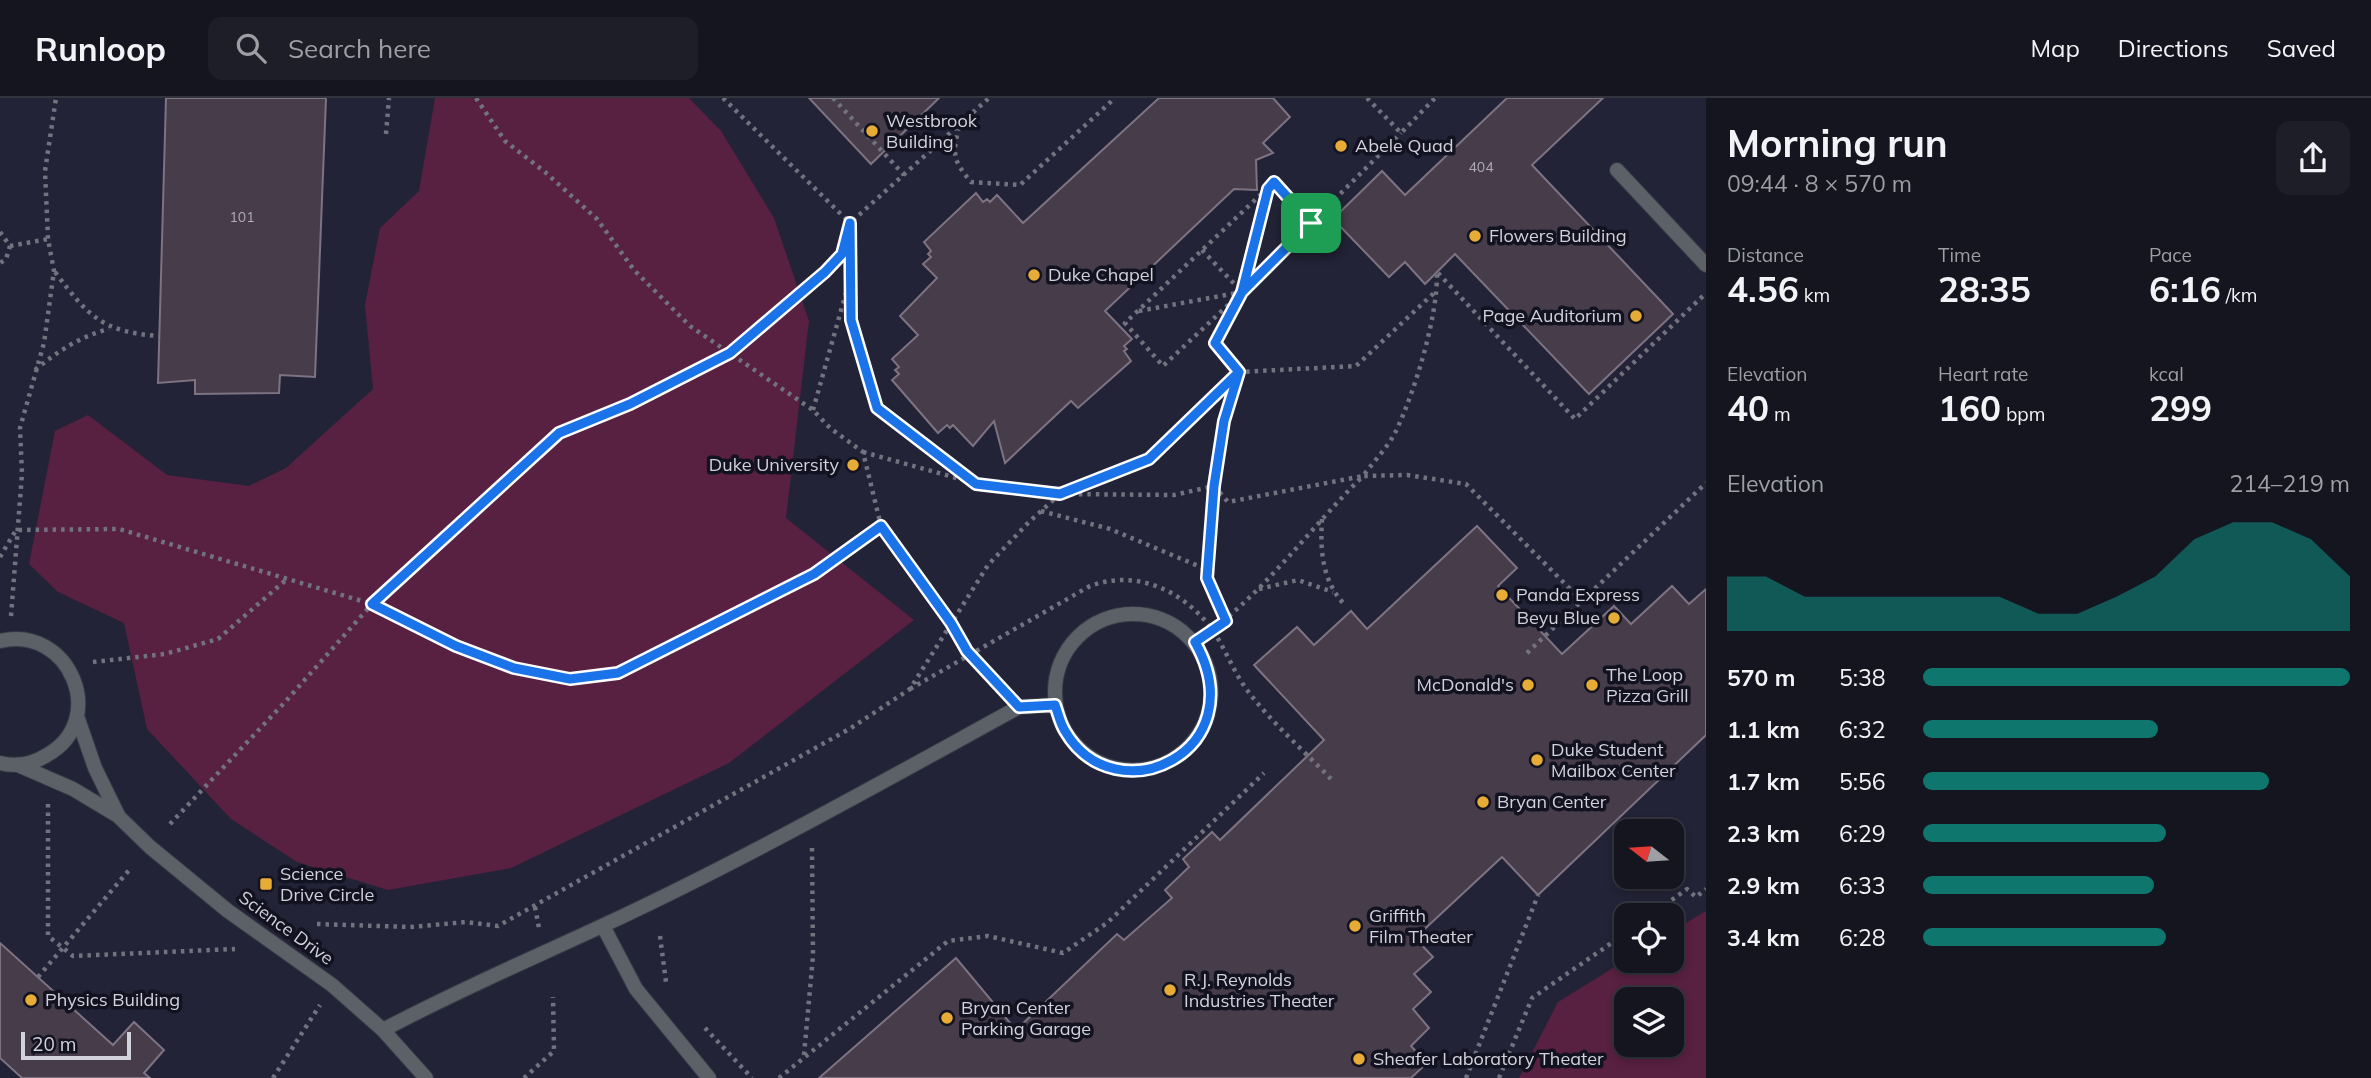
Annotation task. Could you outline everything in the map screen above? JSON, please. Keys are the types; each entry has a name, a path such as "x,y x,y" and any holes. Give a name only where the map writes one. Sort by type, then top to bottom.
{"street":[{"path":"1617,170 1706,265"},
{"path":"1126,613 1152,614 1176,625 1195,642 1208,665 1213,691 1209,716 1196,740 1187,749 1177,758 1154,769 1128,771 1102,765 1080,751 1064,730 1055,705 1056,679 1064,655 1080,634 1101,620 1126,613"},
{"path":"5,640 31,640 51,648 67,663"},
{"name":"Science Drive","path":"18,765 38,761 56,751 69,736 77,716 79,698 75,679 67,663"},
{"path":"383,1030 468,985 603,926 810,822 1019,707 1055,705"},
{"name":"Science Drive","path":"77,716 95,768 118,816"},
{"name":"Science Drive","path":"0,763 18,765 49,778 118,816 150,847 228,911 332,985 383,1030 426,1078"},
{"path":"603,926 636,989 709,1078"}],"path":[{"path":"5,640 22,474 20,428 50,315 54,271 48,239 45,171 56,98"},
{"path":"386,134 388,98"},
{"path":"475,98 505,141 597,219 634,270 690,326 813,410 830,428 863,452 976,484 1060,494 1174,495 1214,486"},
{"path":"723,98 850,223 851,320 877,408 976,484"},
{"path":"833,98 904,175"},
{"path":"170,824 372,604 559,433 630,404 730,353 825,272 842,254 850,223 989,98"},
{"path":"959,126 954,145 955,163 971,182 1020,185 1115,98"},
{"path":"1367,98 1401,133"},
{"path":"1311,223 1274,182 1125,323 1163,366 1242,292 1311,223 1401,133 1436,98"},
{"path":"1239,372 1215,343 1242,292 1268,189"},
{"path":"0,232 10,246"},
{"path":"10,246 48,239"},
{"path":"0,263 6,259 10,246"},
{"path":"1202,250 1242,292"},
{"path":"54,271 79,304 110,329"},
{"path":"1195,642 1226,621 1258,589 1322,516 1363,475 1395,434 1414,384 1437,290 1437,272 1575,419 1706,293"},
{"path":"813,410 850,277"},
{"path":"909,689 988,565 1060,494 1149,459 1239,372 1356,366 1437,290"},
{"path":"1138,311 1242,292"},
{"path":"35,370 69,345 92,333 110,329 159,336"},
{"path":"1226,621 1213,595 1208,570 1214,486 1226,410 1239,372"},
{"path":"863,452 881,526 972,655 1019,707"},
{"path":"1214,486 1228,502 1363,475 1408,475 1466,484 1580,600"},
{"path":"1528,653 1580,600 1706,483"},
{"path":"1041,511 1110,529 1208,570"},
{"path":"1322,516 1320,547 1333,592 1345,605"},
{"path":"16,530 119,529 372,604 456,646 514,668 570,679 618,673 814,574 881,526"},
{"path":"0,557 16,530"},
{"path":"67,663 165,654 218,639 288,579"},
{"path":"317,924 410,927 466,922 498,926 851,728 909,689 1090,586 1110,579 1150,582 1168,590 1186,603 1212,630 1247,690 1332,780"},
{"path":"1258,589 1298,580 1333,592"},
{"path":"779,1078 948,941 988,936 1063,953 1107,923 1264,773"},
{"path":"49,778 48,936 73,956 278,947"},
{"path":"804,1056 813,956 814,873 810,822"},
{"path":"38,977 130,869"},
{"path":"1668,903 1687,889 1696,897 1706,888"},
{"path":"1466,1078 1538,895"},
{"path":"660,936 666,986"},
{"path":"1499,1078 1532,998 1614,941"},
{"path":"273,1078 332,985"},
{"path":"524,1078 554,1051 553,996"},
{"path":"704,1027 752,1078"}],"shaded area":[{"name":"Duke University","path":"0,98 1706,98 1706,1078 0,1078"},
{"path":"435,98 689,98 721,131 774,218 809,321 786,518 914,620 729,763 511,868 388,890 297,862 231,819 147,729 124,623 58,592 29,564 55,431 88,415 167,475 249,486 286,468 373,389 365,305 380,228 419,191"},
{"path":"1706,911 1706,1078 1519,1078 1558,1002 1614,967 1614,973 1684,973 1684,924"}],"building":[{"path":"166,98 326,98 315,377 280,375 279,393 195,394 195,380 158,383"},
{"name":"Westbrook Building","path":"809,98 939,98 871,164"},
{"name":"Duke Chapel","path":"1159,98 1273,98 1290,117 1263,143 1273,153 1256,160 1257,190 1234,189 1105,311 1132,339 1124,346 1127,349 1124,351 1131,361 1078,408 1071,401 1005,463 994,421 973,446 953,425 950,428 947,425 938,433 892,380 899,374 895,370 899,367 892,359 918,335 900,316 937,278 923,264 931,257 928,254 931,251 924,242 976,193 983,202 987,199 990,202 997,195 1023,223"},
{"name":"Flowers Building","path":"1507,98 1603,98 1532,165 1673,314 1589,394 1455,254 1425,284 1405,262 1389,277 1333,219 1382,171 1405,195"},
{"name":"Bryan Center","path":"1477,526 1517,568 1498,586 1562,654 1614,606 1631,624 1672,586 1689,604 1706,589 1706,735 1618,819 1614,819 1614,823 1538,895 1502,857 1415,938 1433,957 1414,974 1431,992 1413,1009 1429,1028 1411,1046 1427,1063 1411,1078 819,1078 956,958 1016,1030 1117,934 1124,940 1172,898 1165,890 1189,867 1183,859 1212,832 1220,840 1324,740 1254,665 1297,627 1314,645 1351,611 1367,629"},
{"name":"Physics Building","path":"0,943 113,1045 134,1022 164,1050 144,1073 150,1078 22,1078 0,1058"}],"place":[{"name":"Westbrook Building","path":"872,131"},
{"name":"Abele Quad","path":"1341,146"},
{"name":"Flowers Building","path":"1475,236"},
{"name":"Duke Chapel","path":"1034,275"},
{"name":"Page Auditorium","path":"1636,316"},
{"name":"Duke University","path":"853,465"},
{"name":"Panda Express","path":"1502,595"},
{"name":"Beyu Blue","path":"1614,618"},
{"name":"McDonald's","path":"1528,685"},
{"name":"The Loop Pizza Grill","path":"1592,685"},
{"name":"Duke Student Mailbox Center","path":"1537,760"},
{"name":"Bryan Center","path":"1483,802"},
{"name":"Science Drive Circle","path":"266,884"},
{"name":"Griffith Film Theater","path":"1355,926"},
{"name":"R.J. Reynolds Industries Theater","path":"1170,990"},
{"name":"Physics Building","path":"31,1000"},
{"name":"Bryan Center Parking Garage","path":"947,1018"},
{"name":"Sheafer Laboratory Theater","path":"1359,1059"}],"route":[{"path":"1311,223 1242,292 1215,343 1239,372 1149,459 1060,494 976,484 877,408 851,320 850,223 842,254 825,272 730,353 630,404 559,433 372,604 456,646 514,668 570,679 618,673 814,574 881,526 907,565 939,605 967,651 1019,707 1055,705 1064,730 1080,751 1102,765 1128,771 1154,769 1177,758 1196,740 1209,716 1213,691 1208,665 1195,642 1226,621 1207,578 1214,486 1224,421 1231,389 1239,372 1215,343 1242,292 1268,189 1274,182 1311,223"}]}
